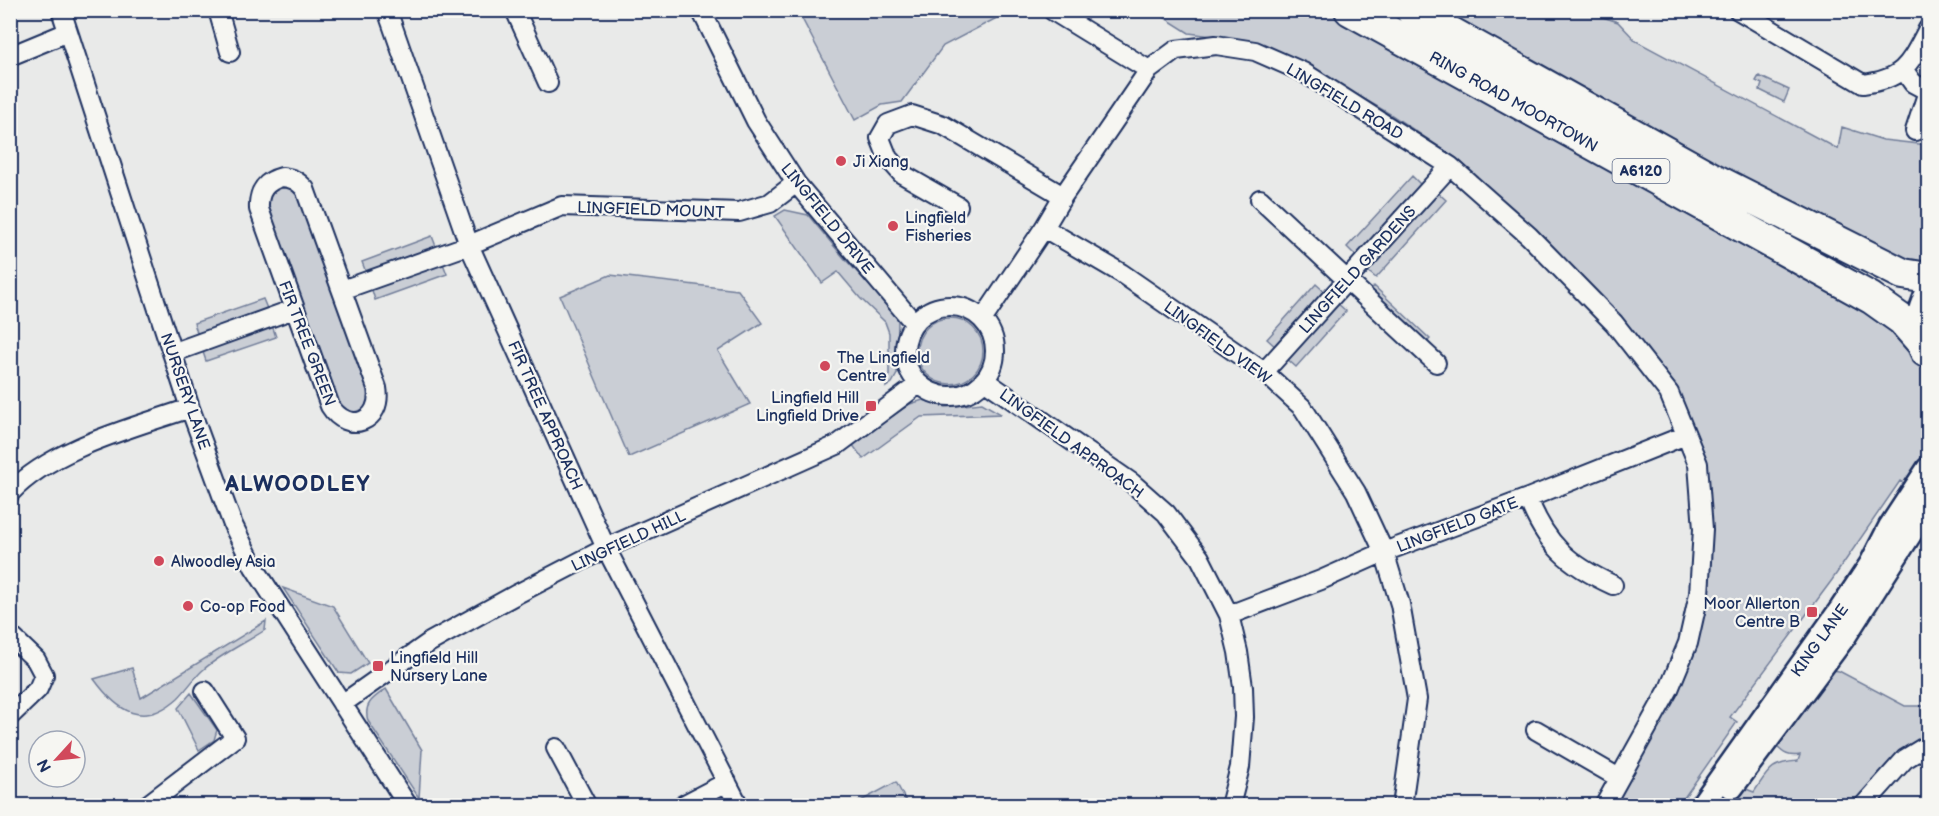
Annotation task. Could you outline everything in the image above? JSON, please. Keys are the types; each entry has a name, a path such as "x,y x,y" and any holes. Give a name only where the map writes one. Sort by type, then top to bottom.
{"highway":[{"name":"RING ROAD MOORTOWN","path":"1350,10 1871,298 1902,320 1925,350"},
{"name":"RING ROAD MOORTOWN","path":"1411,10 1737,190 1903,274 1929,278"},
{"name":"A6120","path":"1925,350 1920,328 1923,312 1929,300"}],"street":[{"name":"NURSERY LANE","path":"61,10 190,408 233,525 249,556 408,806"},
{"path":"218,10 230,52"},
{"name":"FIR TREE APPROACH","path":"387,10 469,245 606,548 739,806"},
{"path":"515,10 548,83"},
{"name":"LINGFIELD DRIVE","path":"701,10 756,121 796,183 914,323"},
{"path":"1738,10 1863,84 1882,82 1896,75 1910,63 1929,29"},
{"path":"1053,11 1149,70"},
{"path":"10,56 68,32"},
{"name":"LINGFIELD ROAD","path":"983,320 1044,228 1062,196 1149,70 1176,50 1216,45 1255,51 1303,72 1450,166 1529,236 1614,323 1669,393 1698,464 1703,541 1698,594 1688,643 1669,689 1604,806"},
{"path":"1903,69 1913,83 1928,91 1915,131"},
{"path":"958,206 902,174 888,158 880,138 888,124 912,116 943,125 1062,196"},
{"name":"LINGFIELD GARDENS","path":"1264,372 1450,166"},
{"name":"FIR TREE GREEN","path":"282,177 291,178 306,189 379,397 374,413 359,422 342,419 330,406 294,309 259,208 261,191 266,184 282,177"},
{"name":"LINGFIELD MOUNT","path":"342,290 469,245 561,206 739,212 771,203 796,183"},
{"path":"1260,199 1436,363"},
{"name":"LINGFIELD VIEW","path":"1044,228 1121,273 1264,372 1302,408 1356,492 1384,552 1400,604 1417,699 1402,806"},
{"path":"952,306 970,310 983,320 990,329 995,344 994,360 984,381 972,390 953,396 938,394 919,384 909,371 905,351 907,336 914,323 936,308 952,306"},
{"path":"172,353 294,309"},
{"name":"LINGFIELD APPROACH","path":"984,381 1132,483 1166,513 1200,558 1229,615 1243,687 1244,717 1240,767 1230,806"},
{"name":"LINGFIELD HILL","path":"342,704 430,642 606,548 837,446 919,384"},
{"path":"13,485 61,455 190,408"},
{"name":"LINGFIELD GATE","path":"1229,615 1321,580 1384,552 1686,435"},
{"name":"KING LANE","path":"1701,806 1841,609 1871,564 1890,527 1929,469"},
{"path":"1528,498 1537,521 1550,541 1571,562 1613,585"},
{"name":"KING LANE","path":"1718,806 1844,637 1929,506"},
{"path":"10,635 36,660 44,675 38,689 10,716"},
{"path":"146,806 236,738 205,692"},
{"path":"1536,730 1619,778"},
{"path":"1863,806 1905,759 1929,746"},
{"path":"556,748 587,806"},
{"path":"681,806 727,782"}],"shaded area":[{"path":"798,11 1010,11 943,46 902,102 882,105 855,120"},
{"path":"1154,11 1331,11 1819,277 1910,342 1928,378 1928,455 1907,485 1900,481 1832,580 1730,717 1737,722 1679,805 1613,805 1682,681 1705,602 1707,468 1620,318 1459,160 1390,114 1305,65 1250,41 1189,33"},
{"path":"1433,11 1584,11 1618,22 1636,41 1838,149 1842,127 1883,140 1928,145 1928,268 1889,257"},
{"path":"1759,76 1789,90 1784,102 1760,90 1762,84 1756,81"},
{"path":"1412,176 1424,188 1359,259 1347,247"},
{"path":"280,184 298,190 372,393 371,405 356,415 340,409 265,208 266,196"},
{"path":"1435,190 1446,200 1376,278 1365,269"},
{"path":"785,210 808,215 898,316 897,374 892,383 886,387 889,376 889,333 885,322 838,272 822,283 775,216"},
{"path":"432,236 437,249 367,275 362,262"},
{"path":"442,261 447,274 375,300 371,287"},
{"path":"610,275 738,290 762,323 718,351 750,404 629,457 560,296"},
{"path":"1316,284 1327,294 1278,349 1267,339"},
{"path":"1374,286 1430,339 1425,344 1369,292"},
{"path":"263,299 268,311 198,336 194,323"},
{"path":"1336,302 1346,311 1296,367 1285,357"},
{"path":"944,318 956,318 968,323 978,333 983,351 981,364 968,379 956,384 944,384 932,379 922,369 917,357 917,345 922,333 932,323"},
{"path":"272,325 276,337 206,361 202,349"},
{"path":"923,400 946,407 982,403 1001,414 921,417 863,459 852,444 910,404"},
{"path":"283,588 333,606 368,663 351,674 339,673"},
{"path":"266,621 265,630 209,665 178,698 153,713 142,714 122,708 103,691 94,679 132,668 141,698"},
{"path":"1832,670 1839,671 1905,706 1928,706 1928,735 1887,766 1854,805 1732,806 1746,789 1754,792 1771,769 1781,764 1798,761 1800,755 1787,754 1776,746"},
{"path":"386,689 422,750 419,798 368,721 367,710 370,702"},
{"path":"191,693 217,730 214,740 199,750 178,708"},
{"path":"896,782 908,805 858,805 857,803"}],"place":[{"name":"Ji Xiang","path":"841,161"},
{"name":"Lingfield Fisheries","path":"893,226"},
{"name":"The Lingfield Centre","path":"825,366"},
{"name":"Lingfield Hill Lingfield Drive","path":"871,406"},
{"name":"Alwoodley Asia","path":"159,561"},
{"name":"Co-op Food","path":"188,606"},
{"name":"Moor Allerton Centre B","path":"1812,612"},
{"name":"Lingfield Hill Nursery Lane","path":"378,666"}],"district":[{"name":"ALWOODLEY","path":"298,483"}]}
